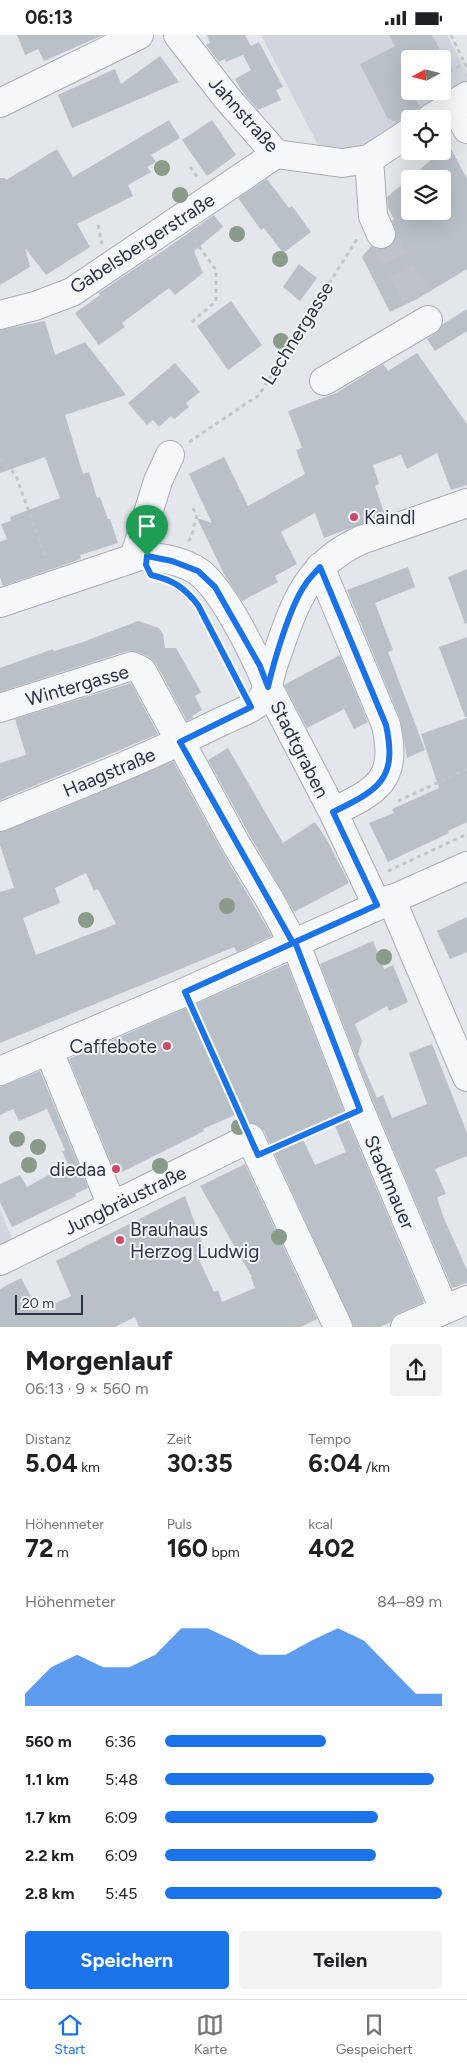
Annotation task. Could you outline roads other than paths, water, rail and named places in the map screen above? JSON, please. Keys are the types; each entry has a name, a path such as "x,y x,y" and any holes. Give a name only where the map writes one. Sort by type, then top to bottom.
{"street":[{"path":"0,103 139,35"},
{"name":"Jahnstraße","path":"178,35 226,97 276,154 342,163 356,154"},
{"path":"444,110 460,99 467,129"},
{"path":"381,234 373,215 356,154 401,136"},
{"name":"Gabelsbergerstraße","path":"0,315 35,307 72,292 276,154"},
{"path":"324,381 428,321"},
{"path":"134,558 158,481 170,455"},
{"name":"Haagstraße","path":"0,817 180,742 259,702 268,687 272,669 296,603 305,585 320,567 345,547 360,540 467,503"},
{"name":"Stadtgraben","path":"0,603 140,556 172,561 198,571 215,587 260,666 268,687 377,895 467,1077"},
{"path":"320,567 383,719 390,745 388,764 383,779 375,789 364,797 333,812"},
{"name":"Wintergasse","path":"0,708 132,666 142,671 294,943"},
{"path":"0,1071 294,943 377,895 467,866"},
{"name":"Stadtmauer","path":"294,943 360,1110 449,1312"},
{"path":"49,1051 112,1206"},
{"name":"Jungbräustraße","path":"0,1261 112,1206 254,1147 338,1327"},
{"path":"405,1327 449,1312"}],"tunnel":[{"path":"381,234 417,299"}],"place":[{"name":"Kaindl","path":"354,517"},
{"name":"Caffebote","path":"167,1046"},
{"name":"diedaa","path":"116,1169"},
{"name":"Brauhaus Herzog Ludwig","path":"120,1240"}]}
